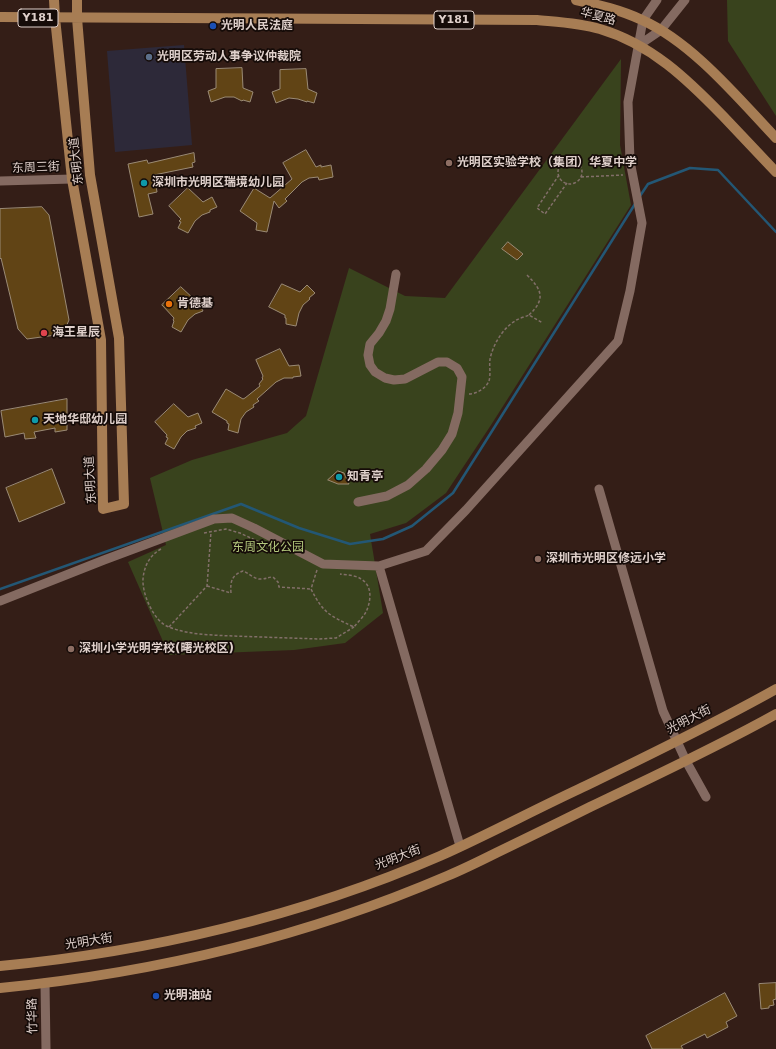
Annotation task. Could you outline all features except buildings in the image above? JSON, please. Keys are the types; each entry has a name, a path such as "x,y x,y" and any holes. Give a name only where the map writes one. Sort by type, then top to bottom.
{"main road":[{"name":"东明大道","path":"54,0 72,179 101,340 103,508 124,504 119,338 90,175 77,18 77,0"},
{"name":"华夏路","path":"576,0 606,6 643,20 661,30 699,59 776,138"},
{"name":"华夏路","path":"0,18 536,20 570,23 600,29 639,45 658,56 683,76 776,172"},
{"name":"光明大街","path":"0,966 109,952 170,940 236,925 312,903 360,887 427,861 460,846 676,741 776,689"},
{"path":"0,988 113,974 203,955 284,934 367,907 449,876 686,761 776,714"}],"street":[{"path":"0,601 214,519 232,518 254,528 318,566 323,564 379,566 426,551 466,510 618,341 630,290 642,223 630,161 628,102 643,20 657,0"},
{"path":"639,45 661,30 685,0"},
{"name":"东周三街","path":"0,181 72,179"},
{"path":"358,502 387,496 408,485 426,469 442,450 452,434 458,413 462,377 457,368 448,362 438,362 406,379 394,380 385,378 375,372 370,365 368,355 370,344 386,321 390,309 396,274"},
{"path":"599,489 663,711 676,741 706,797"},
{"path":"379,566 460,846"},
{"name":"竹华路","path":"45,983 46,1049"}],"path":[{"path":"559,175 564,182 575,182 580,177 582,169 575,161 571,160 561,164 558,172 559,175 537,208 545,214 567,183"},
{"path":"580,177 633,175"},
{"path":"461,393 473,394 482,390 488,382 490,359 494,346 502,333 515,320 529,315 537,308 541,299 533,281 527,274"},
{"path":"529,315 542,323"},
{"path":"204,533 226,528 275,550"},
{"path":"168,627 207,586 211,532"},
{"path":"165,548 159,550 148,559 144,573 143,584 149,606 154,615 168,627 199,634 318,639 336,638 354,627 366,613 370,601 371,591 367,583 360,578 335,574"},
{"path":"318,566 311,589 319,605 334,618 354,627"},
{"path":"318,566 323,572"},
{"path":"207,586 231,593 230,583 232,577 238,572 243,571 256,579 261,580 268,577 273,577 278,582 279,587 311,589"}],"shaded area":[{"path":"184,45 192,145 115,152 107,51"}],"green space":[{"path":"727,0 776,0 776,116 728,41"},
{"name":"东周文化公园","path":"621,59 620,145 631,205 446,493 406,523 370,534 383,613 345,643 294,650 169,655 128,562 166,545 150,478 192,460 287,433 306,416 349,268 405,296 445,298"}],"waterway":[{"path":"640,196 648,184 690,168 718,170 776,232"},
{"path":"0,589 241,504 299,528 350,544 383,539 412,526 453,493 635,204"}],"place":[{"name":"光明人民法庭","path":"213,26"},
{"name":"光明区劳动人事争议仲裁院","path":"149,57"},
{"name":"光明区实验学校（集团）华夏中学","path":"449,163"},
{"name":"深圳市光明区瑞境幼儿园","path":"144,183"},
{"name":"肯德基","path":"169,304"},
{"name":"海王星辰","path":"44,333"},
{"name":"天地华邸幼儿园","path":"35,420"},
{"name":"知青亭","path":"339,477"},
{"name":"深圳市光明区修远小学","path":"538,559"},
{"name":"深圳小学光明学校(曙光校区)","path":"71,649"},
{"name":"光明油站","path":"156,996"}]}
